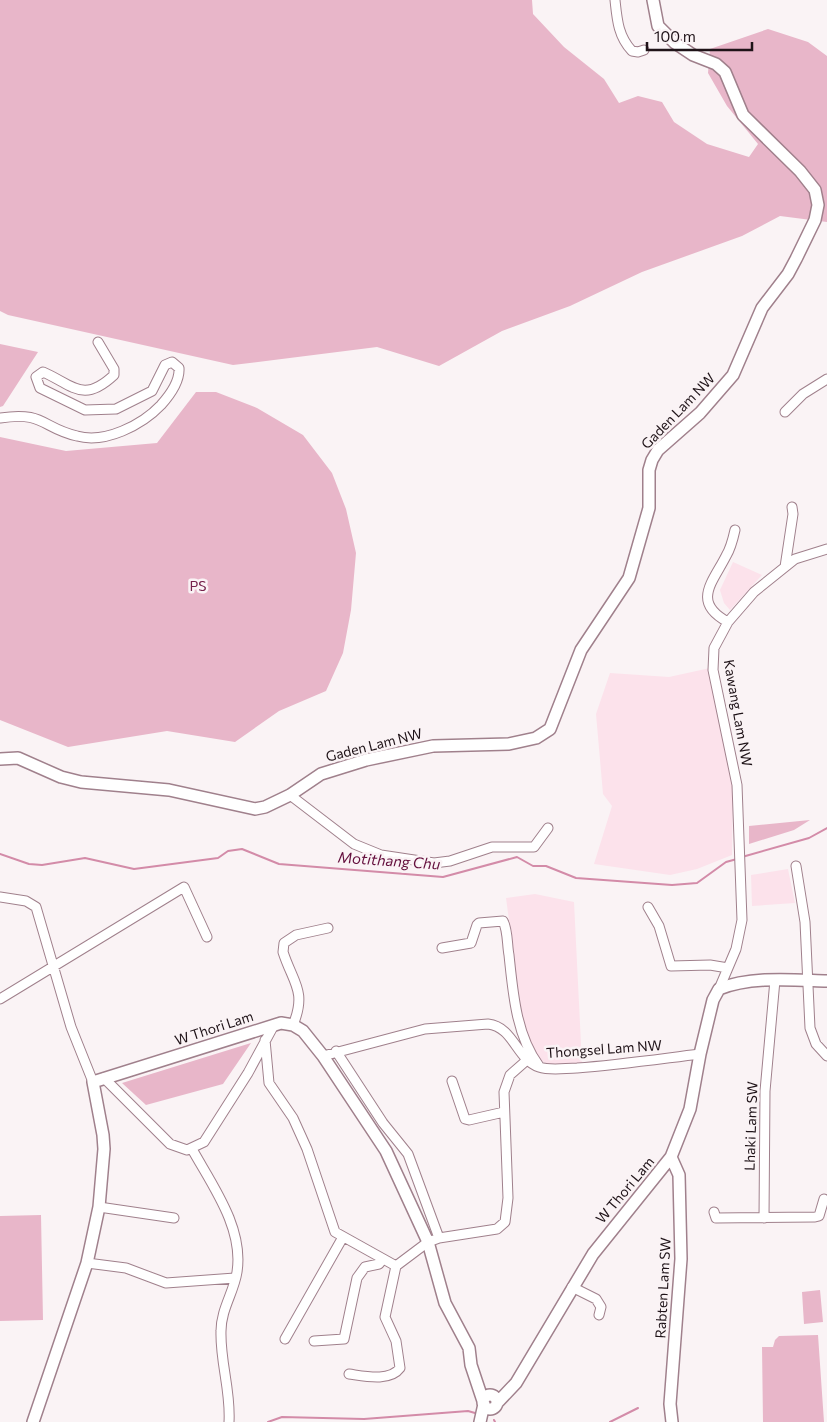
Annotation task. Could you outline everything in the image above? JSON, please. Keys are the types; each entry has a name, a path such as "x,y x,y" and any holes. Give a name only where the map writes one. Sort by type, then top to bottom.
{"main road":[{"name":"Gaden Lam NW","path":"0,759 18,758 61,776 81,782 169,790 244,807 264,807 290,795 321,774 374,758 433,746 509,744 536,738 550,729 581,650 629,578 649,508 648,470 652,460 658,450 700,413 733,375 762,308 788,274 815,220 818,205 815,190 800,170 743,115 725,72 716,64 693,55 675,43 658,26 654,0"},
{"path":"719,989 728,985 775,980 827,981"},
{"name":"W Thori Lam","path":"490,1401 516,1383 546,1335 572,1287 620,1218 647,1190 671,1157 692,1099 700,1054 714,1000 719,989"},
{"name":"W Thori Lam","path":"99,1080 274,1024 293,1024"},
{"path":"293,1024 302,1031 323,1056 386,1151 434,1240 445,1303 469,1348 476,1380 490,1401 485,1422"},
{"path":"32,1422 87,1263 99,1207 103,1135 99,1080"},
{"name":"Rabten Lam SW","path":"671,1157 679,1175 681,1259 670,1404 672,1422"},
{"path":"480,1422 490,1401"}],"street":[{"path":"615,0 618,28 622,38 632,51 644,50"},
{"path":"0,418 31,416 77,436 96,437 126,429 153,414 166,400 178,380 179,368 172,362 165,366 152,392 116,409 85,410 40,388 36,377 43,372 60,382 84,391 97,388 108,380 114,374 114,369 98,342"},
{"path":"785,412 803,394 827,379"},
{"path":"785,566 792,507"},
{"path":"728,622 715,615 708,601 708,586 726,557 735,530"},
{"name":"Kawang Lam NW","path":"719,989 741,930 741,890 737,785 713,663 717,640 728,622 754,592 785,566 795,559 827,549"},
{"path":"290,795 354,844 366,850 420,862 450,862 497,846 534,847 548,828"},
{"path":"796,866 804,909 810,1028 816,1044 827,1056"},
{"path":"0,999 184,886 207,937"},
{"path":"0,897 26,901 36,907 71,1027 99,1080 170,1144 187,1150 204,1142 248,1073 274,1024"},
{"path":"648,907 660,926 670,966 710,965 728,968"},
{"path":"442,948 471,943 479,923 503,921 514,997 522,1035 529,1052 541,1068"},
{"path":"293,1024 300,1008 300,999 285,957 284,944 296,935 328,928"},
{"name":"Lhaki Lam SW","path":"764,1218 765,1091 775,980"},
{"name":"Thongsel Lam NW","path":"323,1056 425,1029 488,1024 497,1025 503,1029 526,1060 541,1068 599,1066 700,1054"},
{"path":"265,1040 268,1083 293,1118 307,1149 335,1232 396,1266"},
{"path":"336,1052 382,1123 408,1154 434,1240"},
{"path":"350,1374 386,1376 397,1372 400,1368 396,1341 385,1317 396,1266 434,1240 497,1229 505,1222 508,1198 503,1100 510,1075 526,1060"},
{"path":"452,1081 464,1119 469,1120 504,1112"},
{"path":"192,1149 213,1184 234,1234 237,1247 235,1278 221,1323 222,1346 230,1405 229,1422"},
{"path":"714,1212 716,1218 815,1217 819,1216 824,1199"},
{"path":"99,1207 174,1218"},
{"path":"286,1339 343,1237"},
{"path":"314,1340 344,1339 357,1278 365,1267 379,1264 382,1258"},
{"path":"87,1263 126,1268 166,1283 235,1278"},
{"path":"572,1287 599,1302 601,1307 599,1315"}],"shaded area":[{"path":"733,562 762,575 730,610 724,603 720,590"},
{"path":"710,668 733,777 732,855 697,869 670,875 594,864 612,806 603,794 596,714 610,673 669,677"},
{"path":"788,869 795,903 752,906 751,875"},
{"path":"535,894 574,902 582,1064 549,1066 542,1061 530,1044 523,1023 506,898"}],"green space":[{"path":"0,0 532,0 533,14 564,47 604,79 619,103 638,96 662,102 674,122 707,144 749,157 758,144 727,106 708,73 710,49 768,29 808,42 827,56 827,222 780,216 742,236 642,272 570,306 502,331 439,366 377,347 233,365 8,315 0,311"},
{"path":"0,344 38,352 3,406 0,407"},
{"name":"PS","path":"196,392 216,392 257,408 303,435 332,473 346,509 356,553 351,610 343,653 326,691 279,711 235,742 167,731 68,747 0,720 0,437 66,451 157,443"},
{"path":"810,820 794,830 749,844 749,826"},
{"path":"251,1043 223,1084 146,1105 122,1083"},
{"path":"41,1215 43,1320 0,1321 0,1216"},
{"path":"820,1290 823,1322 804,1324 802,1292"},
{"path":"818,1335 824,1422 763,1422 762,1347 773,1347 775,1340 779,1336"}],"waterway":[{"name":"Motithang Chu","path":"742,857 809,838 827,828"},
{"name":"Motithang Chu","path":"0,854 29,864 42,865 85,858 134,869 218,858 228,851 242,849 279,864 443,877 517,857 533,866 546,866 576,878 672,885 697,883 726,862 737,859"},
{"path":"610,1422 638,1408"},
{"path":"268,1422 282,1417 364,1419 468,1411 475,1413"}]}
